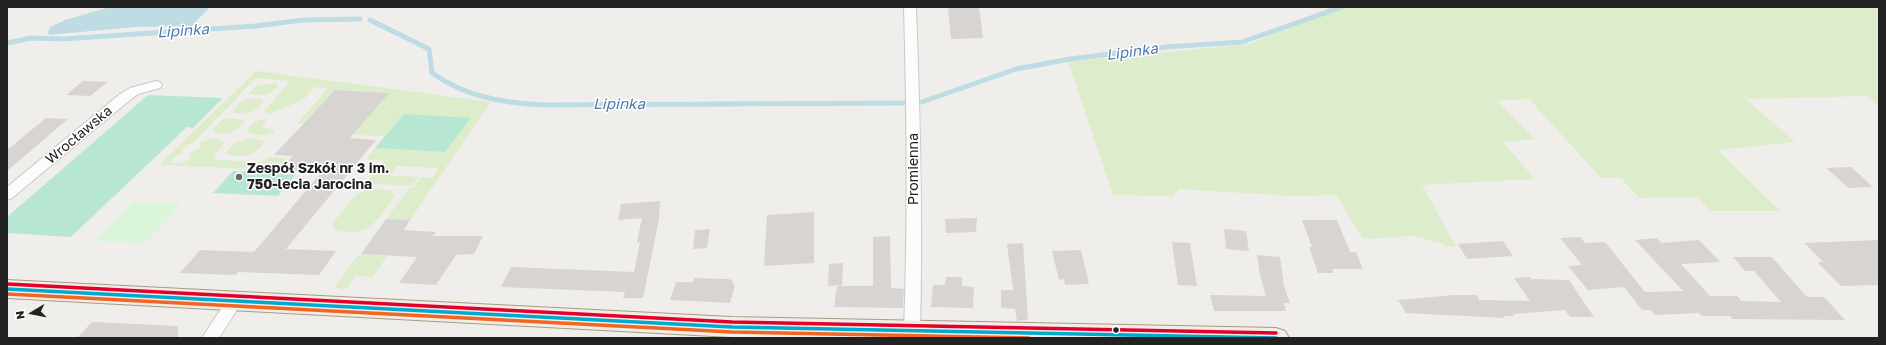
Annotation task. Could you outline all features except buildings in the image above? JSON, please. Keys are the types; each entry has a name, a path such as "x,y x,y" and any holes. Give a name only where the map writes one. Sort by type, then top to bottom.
{"main road":[{"path":"7,289 724,327 912,332 1276,338"}],"street":[{"name":"Promienna","path":"910,7 914,129 915,240 912,332"},
{"name":"Wrocławska","path":"7,196 125,97 134,91 156,85"},
{"path":"210,338 234,302"}],"green space":[{"path":"1331,7 1879,7 1879,107 1866,96 1746,99 1795,142 1718,150 1780,211 1711,211 1697,197 1639,198 1621,178 1601,178 1529,99 1497,101 1535,139 1503,142 1535,179 1422,185 1456,246 1446,247 1443,244 1412,236 1363,239 1336,195 1292,196 1179,189 1173,196 1113,195 1069,64 1065,62 1250,44"},
{"path":"256,71 491,102 410,220 386,219 410,187 414,187 421,177 432,178 438,168 397,166 389,176 419,177 412,186 373,184 369,181 370,177 383,161 366,159 375,148 445,152 404,114 385,136 353,135 388,93 335,90 302,124 297,124 328,88 315,87 304,99 270,114 264,112 265,110 290,81 256,78 193,143 186,145 182,150 183,153 174,156 170,162 176,164 185,162 192,156 190,153 201,147 200,143 210,139 219,139 225,143 214,156 215,160 263,162 268,157 287,158 275,170 159,165"},
{"path":"276,83 278,86 268,95 249,94 257,85"},
{"path":"148,95 223,98 193,128 187,127 71,237 7,233 7,217"},
{"path":"249,99 262,99 264,102 250,113 241,114 232,112 241,101"},
{"path":"404,114 471,118 445,152 375,148"},
{"path":"231,118 245,120 239,128 231,132 222,134 213,132 222,120"},
{"path":"266,119 264,121 267,121 261,128 274,129 273,130 276,131 262,135 255,135 248,132 248,128 254,122"},
{"path":"248,139 262,140 264,143 256,151 247,155 232,156 227,154 226,152 233,144"},
{"path":"233,171 296,174 278,196 213,193"},
{"path":"370,189 390,190 394,194 394,197 376,222 357,232 343,232 333,229 332,224 356,194"},
{"path":"134,202 182,204 146,243 95,241"},
{"path":"361,254 387,256 373,277 355,276 346,289 334,288 354,260"}],"water":[{"path":"110,7 210,7 192,26 135,27 49,35 48,32 50,27 65,20"}],"waterway":[{"name":"Lipinka","path":"922,102 1016,69 1070,59 1166,47 1242,42 1342,7"},
{"name":"Lipinka","path":"7,43 32,38 63,39 255,26 303,20 360,19"},
{"name":"Lipinka","path":"370,20 429,49 432,73 445,81 472,93 514,103 544,105 903,103"}],"transit line":[{"path":"7,284 732,322 1276,333"},
{"path":"7,289 732,327 1276,338"},
{"path":"7,294 732,332 1029,338"}],"place":[{"name":"Zespół Szkół nr 3 im. 750-lecia Jarocina","path":"239,177"}]}
